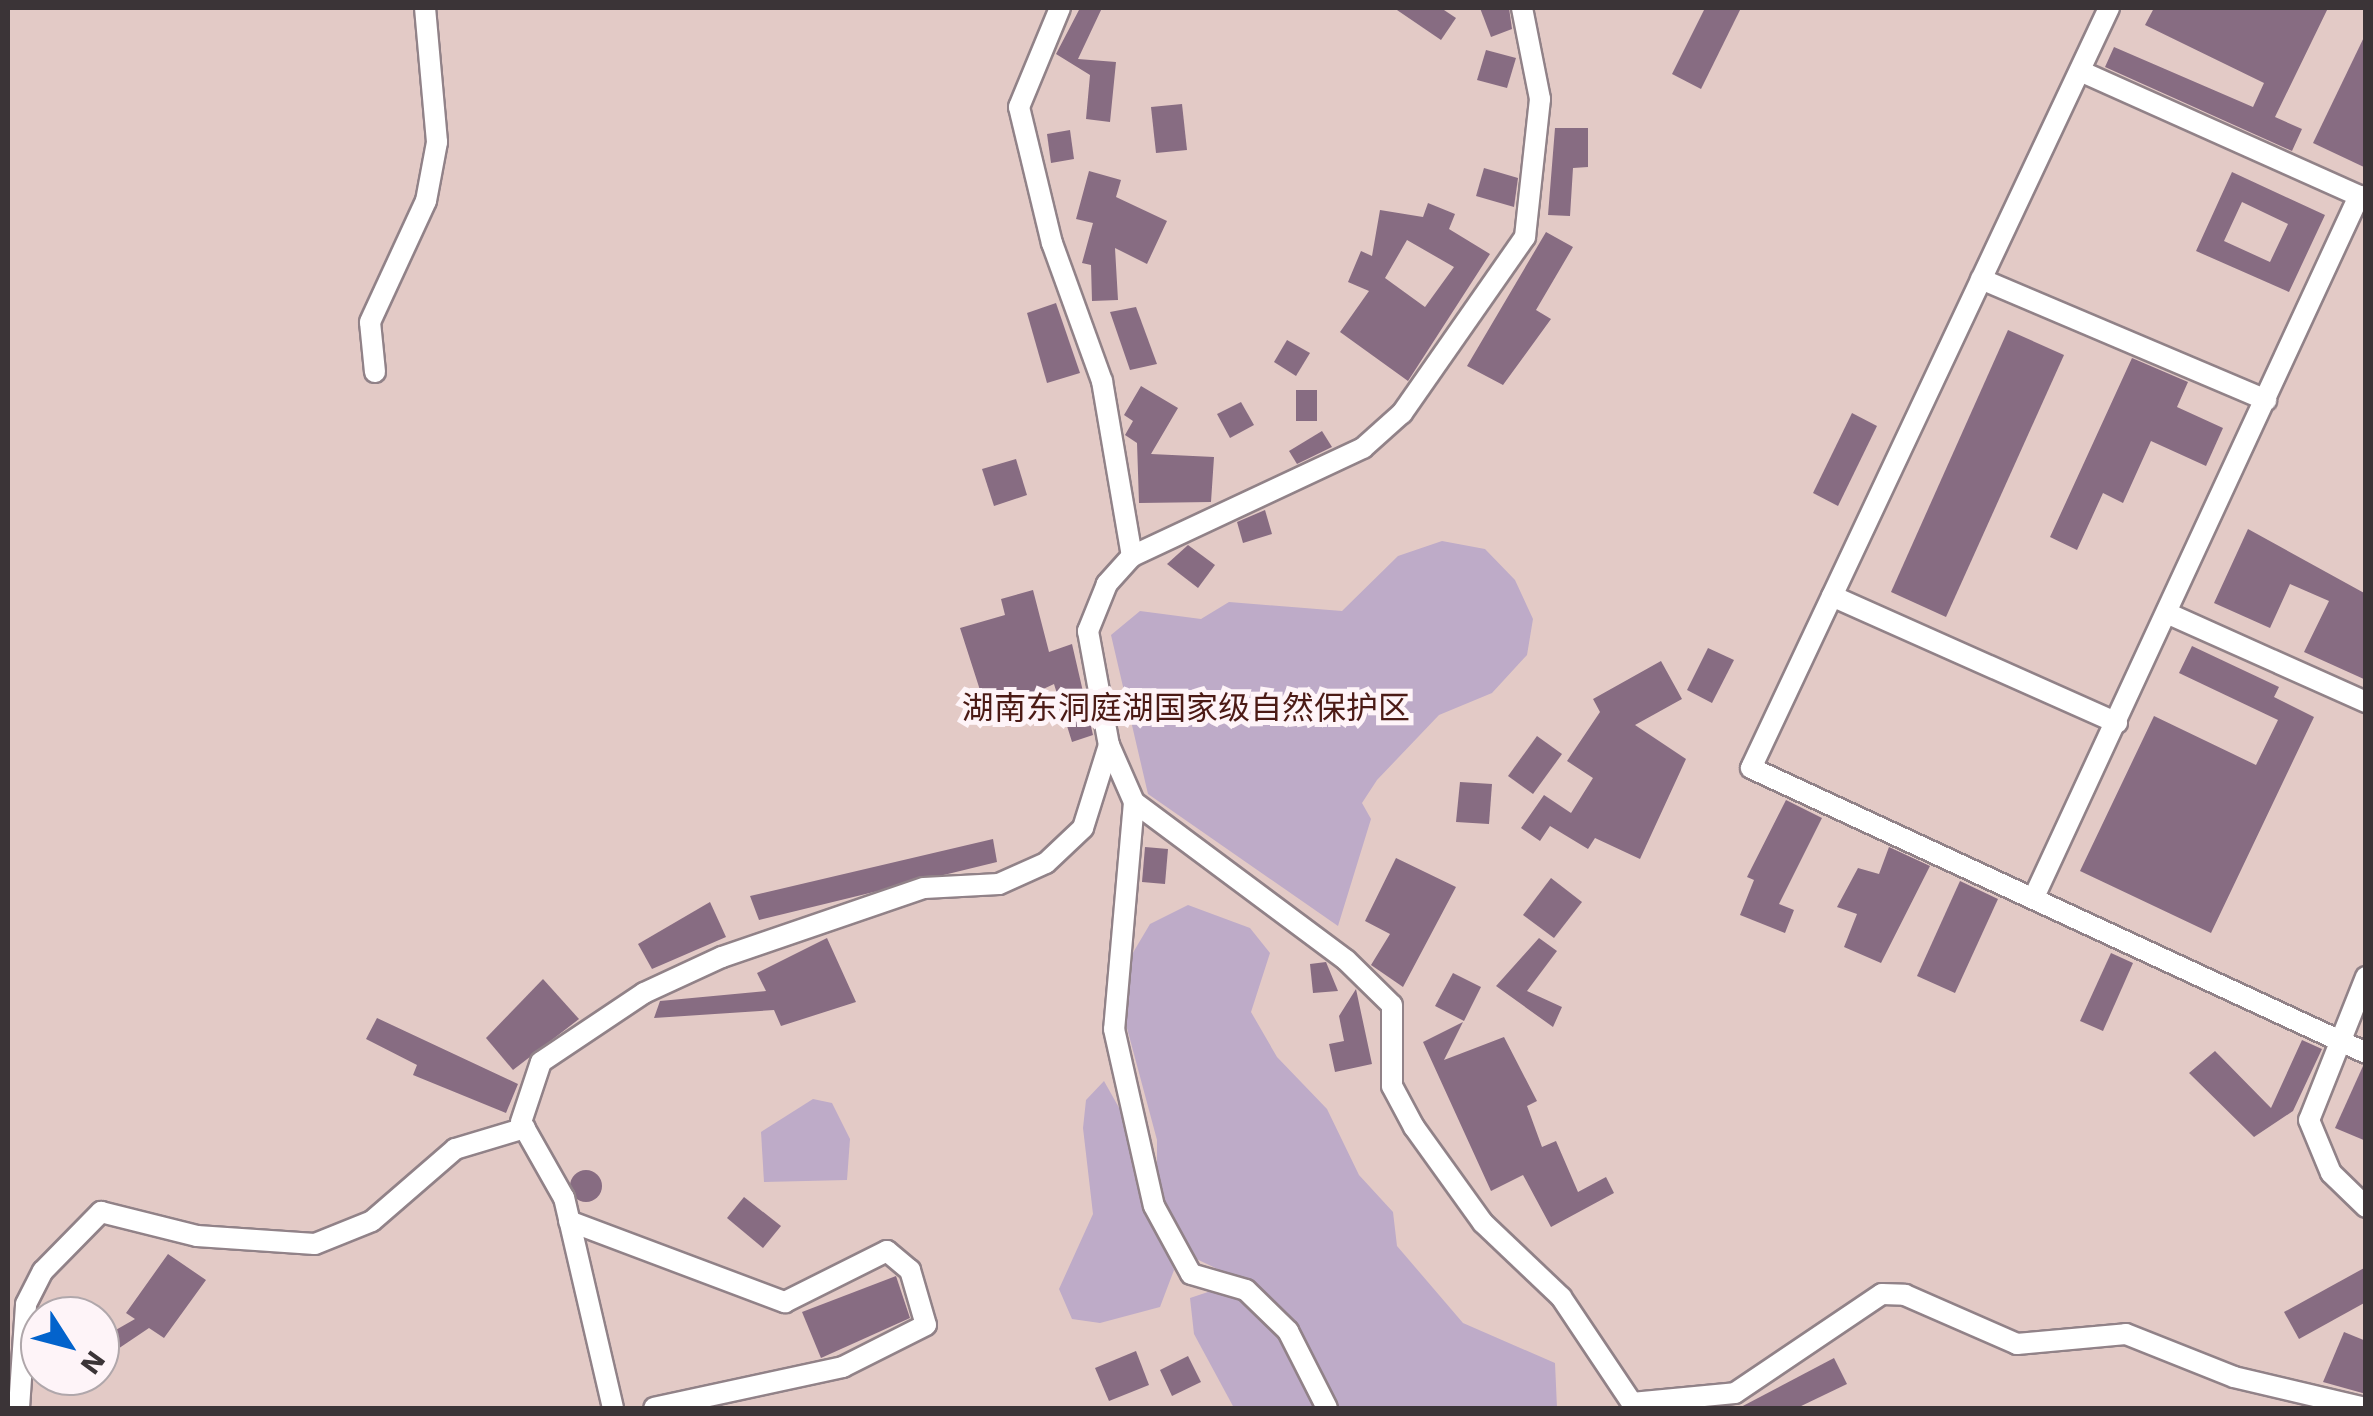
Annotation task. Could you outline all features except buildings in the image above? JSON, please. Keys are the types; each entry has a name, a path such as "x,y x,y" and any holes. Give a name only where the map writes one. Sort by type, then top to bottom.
{"street":[{"path":"375,372 370,322 426,200 437,142 425,8"},
{"path":"1060,8 1019,107 1052,243 1102,381 1132,556"},
{"path":"1327,1408 1288,1331 1246,1290 1191,1274 1154,1206 1114,1029 1134,802 1109,744 1088,631 1106,584 1132,556 1363,448 1402,413 1525,237 1540,99 1522,8"},
{"path":"2108,8 1751,768 2366,1053"},
{"path":"2034,897 2362,198 2080,71"},
{"path":"1981,279 2266,400"},
{"path":"1832,596 2117,723"},
{"path":"2169,614 2366,702"},
{"path":"612,1408 569,1221 525,1128 541,1062 644,994 832,916 924,888 999,884 1046,863 1083,828 1109,744"},
{"path":"1134,802 1346,960 1392,1005 1392,1086 1414,1127 1483,1223 1561,1297 1632,1406 1735,1393 1882,1294 1905,1294 2018,1344 2126,1334 2234,1378 2365,1408"},
{"path":"2366,977 2335,1039 2309,1120 2332,1173 2366,1207"},
{"path":"20,1408 26,1304 43,1272 100,1212 197,1236 315,1244 372,1220 455,1149 525,1128"},
{"path":"569,1221 784,1302 887,1250 910,1270 926,1326 843,1368 654,1408"}],"green space":[{"name":"湖南东洞庭湖国家级自然保护区","path":"8,8 2365,8 2365,1408 8,1408"}],"shaded area":[{"path":"1442,541 1485,549 1515,580 1533,619 1527,655 1492,693 1439,715 1377,780 1362,803 1371,819 1338,926 1148,794 1111,635 1140,611 1201,619 1229,602 1342,611 1398,556"},
{"path":"1188,905 1250,928 1270,953 1251,1012 1277,1057 1327,1109 1359,1175 1393,1212 1397,1246 1463,1323 1555,1363 1557,1408 1335,1408 1286,1319 1249,1284 1186,1254 1157,1202 1157,1140 1124,1017 1131,956 1150,924"},
{"path":"1104,1081 1136,1138 1140,1193 1174,1270 1160,1307 1100,1323 1072,1319 1059,1289 1093,1214 1083,1128 1086,1100"},
{"path":"813,1099 832,1103 850,1139 847,1180 764,1182 761,1132"},
{"path":"1211,1291 1242,1297 1284,1337 1321,1408 1234,1408 1194,1334 1190,1298"}]}
